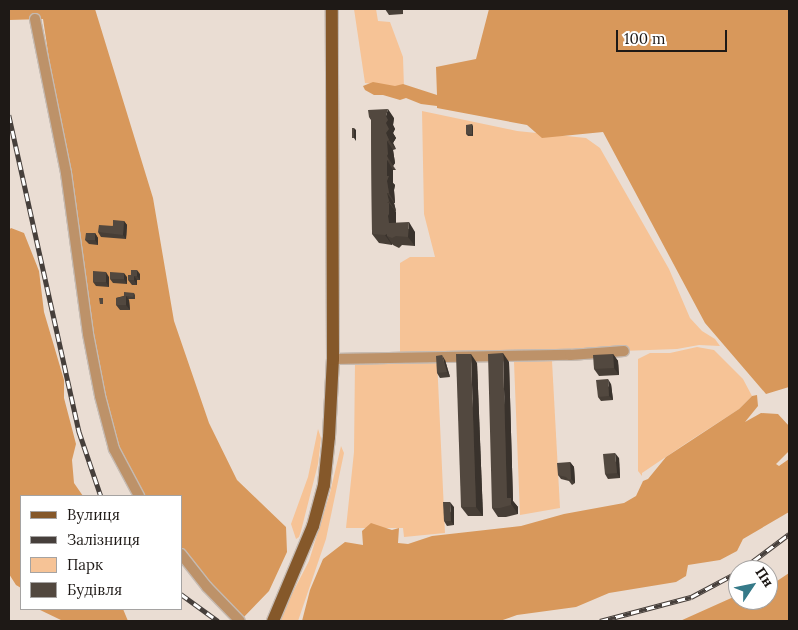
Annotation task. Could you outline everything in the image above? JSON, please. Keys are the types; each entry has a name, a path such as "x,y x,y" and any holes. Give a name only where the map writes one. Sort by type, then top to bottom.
{"main road":[{"path":"273,621 313,526 324,484 330,437 333,359 332,9"}],"street":[{"path":"35,19 66,173 88,334 100,396 114,449 138,495"},
{"path":"333,359 570,354 624,351"},
{"path":"182,555 208,588 240,621"}],"green space":[{"path":"354,9 376,9 378,21 390,22 403,57 404,88 365,83"},
{"path":"422,111 517,131 586,138 600,148 669,269 690,318 702,331 715,339 720,346 699,345 677,349 538,354 479,350 400,355 400,263 410,257 435,257 424,214"},
{"path":"697,347 714,350 743,379 752,396 739,409 642,473 642,476 638,471 638,359 650,353 670,353"},
{"path":"437,359 445,533 404,537 403,528 346,528 354,452 355,362"},
{"path":"552,361 560,508 520,515 514,362"},
{"path":"318,429 321,438 318,464 301,531 296,539 291,524 308,477"},
{"path":"341,446 344,453 326,539 298,621 278,621 309,561 330,493"}],"shaded area":[{"path":"9,9 95,9 153,198 174,321 209,423 237,480 286,527 287,552 269,591 241,620 182,548 182,495 142,495 116,443 86,302 43,19 9,20"},
{"path":"489,9 789,9 789,387 766,394 705,323 603,132 542,138 527,125 437,108 437,106 421,104 406,98 400,100 383,95 374,95 365,90 363,86 373,82 395,86 403,84 437,95 436,67 476,59"},
{"path":"11,228 24,233 39,271 44,312 64,380 64,398 76,444 72,460 74,483 82,495 20,495 20,587 16,585 9,574 9,230"},
{"path":"757,395 758,406 745,422 761,413 778,414 789,426 789,451 776,464 779,466 789,459 789,512 743,539 737,551 720,560 688,565 686,576 676,582 609,593 576,607 517,615 500,621 302,621 310,590 323,559 345,542 363,545 362,531 371,523 392,530 399,528 398,543 408,544 432,536 521,526 564,514 624,503 636,496 643,481 648,479 666,457 739,409 752,396"},
{"path":"789,573 789,621 680,621 728,599 728,610 778,610 778,580"},
{"path":"40,610 123,610 128,621 63,621"}],"building":[{"path":"388,109 386,116 388,120 386,123 389,129 386,133 389,140 387,141 389,161 387,160 387,176 389,176 387,181 389,193 387,193 389,201 387,203 389,203 389,223 409,222 408,237 396,236 392,238 387,236 387,234 372,234 371,117 369,117 368,110"},
{"path":"472,124 472,134 466,134 466,125"},
{"path":"352,128 354,128 354,138 352,138"},
{"path":"113,220 124,221 123,235 98,232 99,225 113,226"},
{"path":"86,233 95,233 95,240 85,240"},
{"path":"131,270 137,270 137,276 134,276 134,280 128,280 128,275 131,275"},
{"path":"93,271 106,272 106,282 93,282"},
{"path":"110,272 124,273 124,279 110,279"},
{"path":"124,292 134,293 133,297 124,296"},
{"path":"126,296 126,305 116,305 116,298"},
{"path":"99,298 103,298 103,304 100,304"},
{"path":"503,353 507,498 511,498 511,505 492,508 488,354"},
{"path":"456,354 471,354 476,507 461,507"},
{"path":"613,354 614,368 594,369 593,355"},
{"path":"442,355 447,372 437,373 436,356"},
{"path":"608,379 609,396 598,397 596,380"},
{"path":"615,453 617,473 605,474 603,454"},
{"path":"570,462 571,479 569,480 558,475 557,463"},
{"path":"443,502 450,502 451,521 444,521"}],"railway":[{"path":"9,115 79,431 101,495"},
{"path":"754,560 789,534"},
{"path":"600,621 691,597 728,577"},
{"path":"182,595 218,621"}]}
